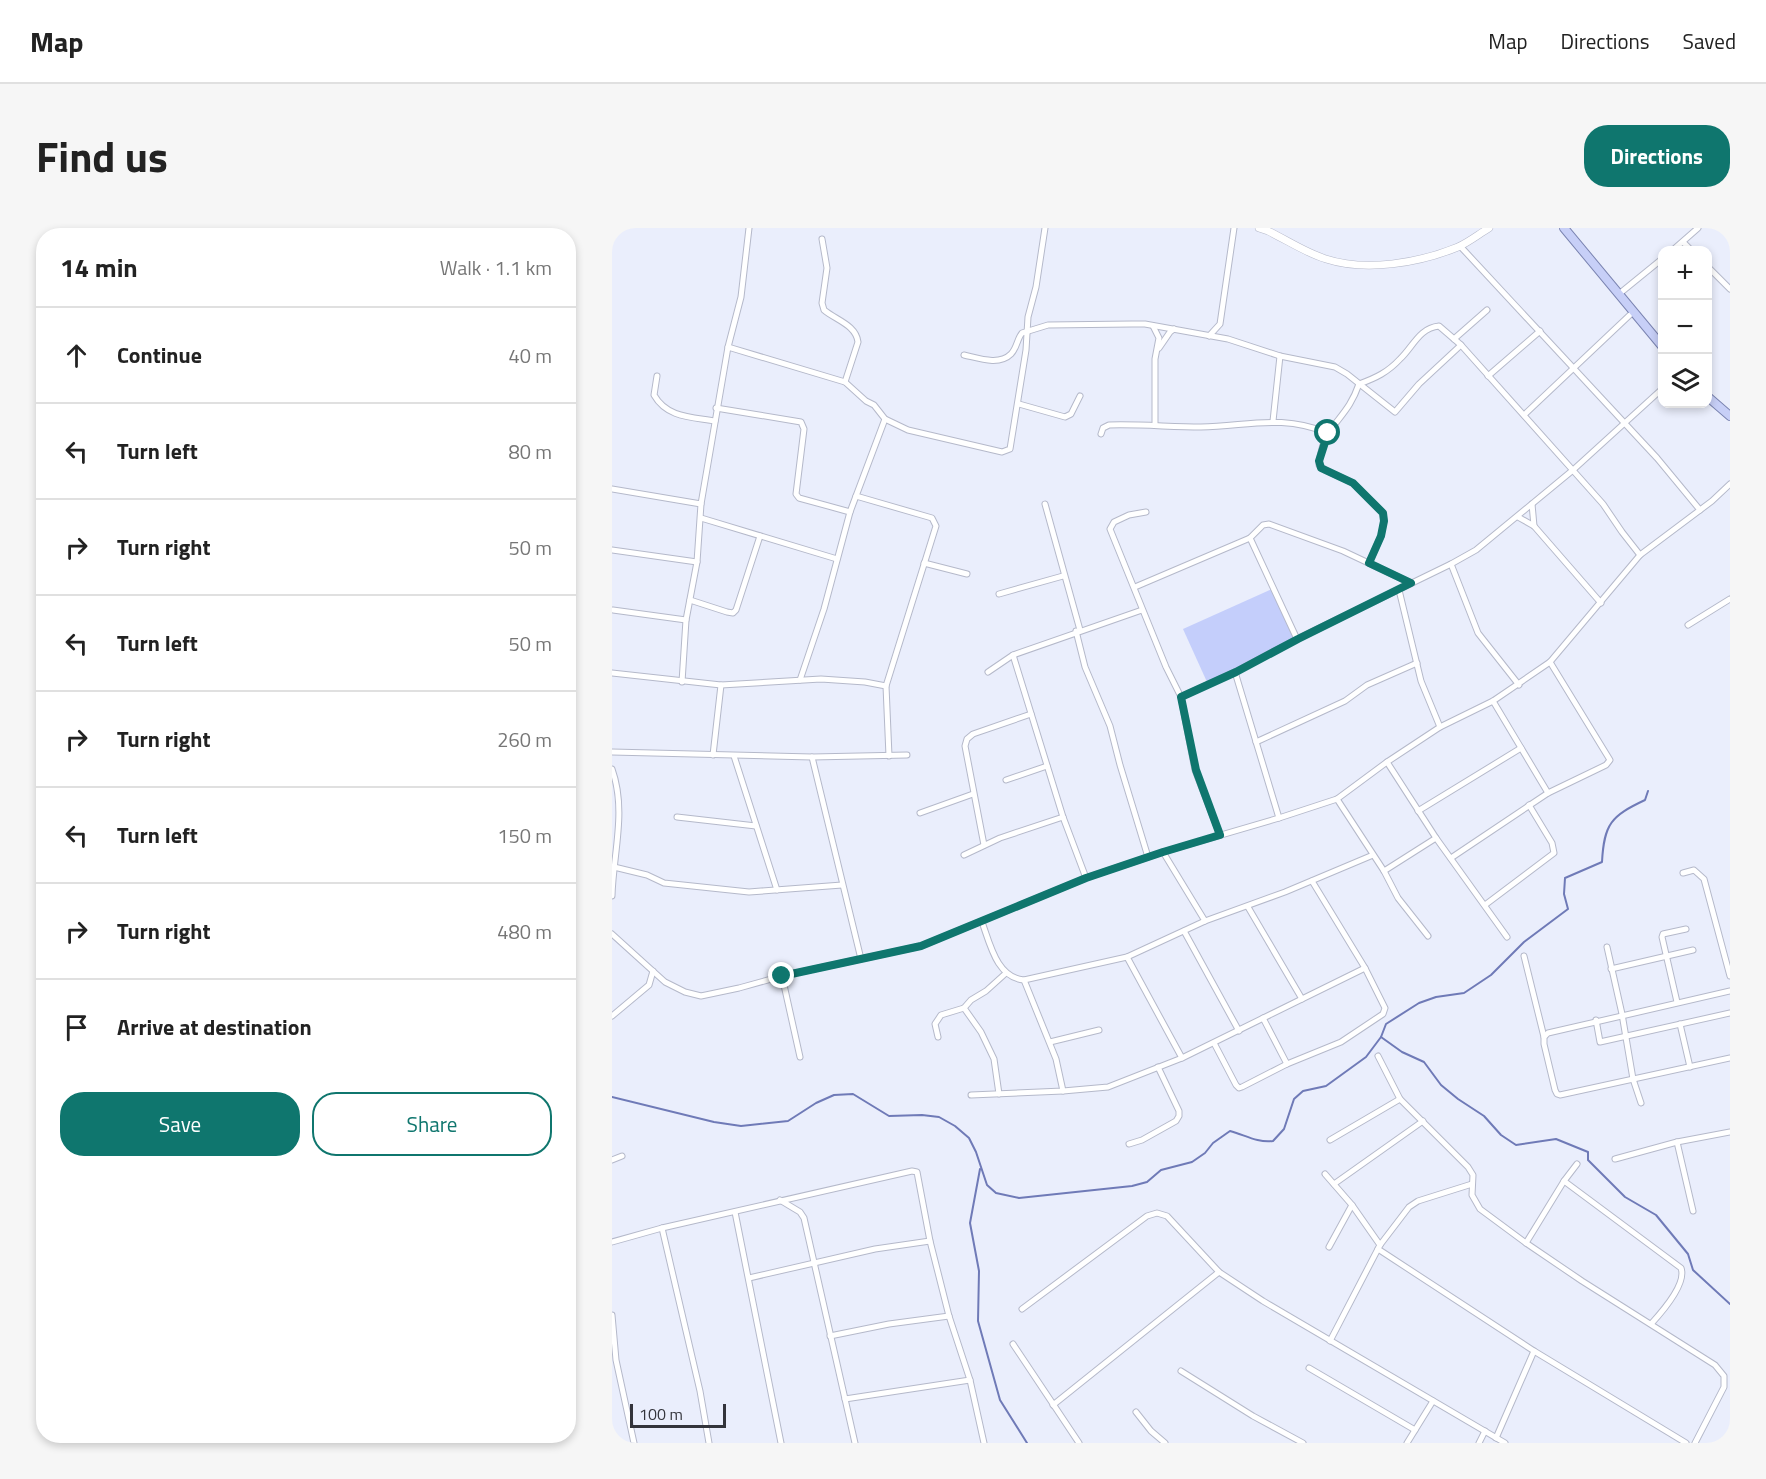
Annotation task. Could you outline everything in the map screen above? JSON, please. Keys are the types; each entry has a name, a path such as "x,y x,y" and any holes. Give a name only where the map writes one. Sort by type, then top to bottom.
{"main road":[{"path":"1564,228 1658,341"},
{"path":"1712,401 1730,416"}],"street":[{"path":"682,682 686,620 697,562 701,504 716,408 741,297 748,228"},
{"path":"728,347 845,382 866,401 874,405 885,419 908,430 1002,452 1010,449 1019,404 1028,318 1036,287 1045,228"},
{"path":"1209,336 1220,324 1234,228"},
{"path":"1259,228 1326,259 1350,264 1381,264 1428,256 1460,246 1489,228"},
{"path":"1678,246 1696,229"},
{"path":"822,239 827,268 822,303 824,310 854,330 858,336 845,382"},
{"path":"1683,242 1687,246"},
{"path":"1460,246 1657,458 1700,510"},
{"path":"1619,294 1658,262"},
{"path":"1712,272 1730,289"},
{"path":"1454,339 1487,310"},
{"path":"1524,416 1633,312"},
{"path":"1220,324 1228,339"},
{"path":"964,355 992,360 1004,359 1011,354 1022,333 1056,325 1153,326 1228,339 1280,356 1335,368 1395,412 1419,384 1461,345"},
{"path":"1153,326 1159,338 1155,359 1155,424"},
{"path":"1369,563 1381,536 1383,513 1353,483 1321,468 1319,461 1328,433 1348,409 1359,384 1379,377 1401,359 1422,332 1439,326 1461,345 1607,508 1640,555"},
{"path":"1158,349 1174,329"},
{"path":"1488,376 1540,331"},
{"path":"1273,421 1280,356"},
{"path":"657,376 654,395 666,410 677,415 715,421"},
{"path":"1181,697 1236,672 1476,550 1573,470 1658,393"},
{"path":"1019,404 1065,417 1071,414 1080,396"},
{"path":"716,408 801,422 804,429 796,494 799,498 850,512"},
{"path":"800,680 824,609 850,512 885,419"},
{"path":"1101,434 1103,428 1109,425 1155,424 1202,427 1273,421 1316,428 1328,433"},
{"path":"612,927 612,935 666,982 685,992 701,996 921,946 1086,878 1148,856 1337,799 1440,727 1493,701 1550,662 1640,555 1700,510 1730,484"},
{"path":"612,489 701,504"},
{"path":"856,496 934,520 936,526 886,686 889,756"},
{"path":"1045,504 1085,667 1110,726 1148,856"},
{"path":"1532,504 1534,526"},
{"path":"1146,512 1129,515 1110,526 1142,610 1181,697 1196,770 1220,835"},
{"path":"1518,517 1534,526 1601,603"},
{"path":"701,518 837,559"},
{"path":"1135,587 1250,538 1263,525 1269,524 1343,551 1411,583"},
{"path":"690,600 733,613 736,610 760,536"},
{"path":"1250,538 1298,639"},
{"path":"612,550 697,562"},
{"path":"924,563 967,574"},
{"path":"1451,564 1478,633 1519,685"},
{"path":"999,594 1064,576"},
{"path":"1399,590 1421,681 1440,727"},
{"path":"1688,625 1730,599"},
{"path":"613,610 686,620"},
{"path":"988,672 1013,655 1142,610"},
{"path":"1013,655 1047,766 1086,878"},
{"path":"1451,858 1548,793 1606,765 1610,760 1550,662"},
{"path":"1256,742 1345,701 1367,685 1417,663"},
{"path":"1236,672 1279,818"},
{"path":"612,673 721,685 844,680 886,686"},
{"path":"713,755 721,685"},
{"path":"1493,701 1548,793"},
{"path":"984,845 965,746 967,739 973,734 1031,714"},
{"path":"1418,811 1521,748"},
{"path":"612,752 812,757 907,755"},
{"path":"734,756 777,890"},
{"path":"812,757 861,959"},
{"path":"1387,762 1436,838 1508,937"},
{"path":"1006,780 1047,766"},
{"path":"612,769 618,788 620,807 612,896"},
{"path":"920,813 973,794"},
{"path":"1337,799 1384,871 1398,898 1428,936"},
{"path":"1485,905 1554,853 1552,843 1529,805"},
{"path":"677,817 756,826"},
{"path":"964,855 984,845 1064,817"},
{"path":"1384,871 1436,838"},
{"path":"1163,852 1205,921"},
{"path":"982,922 996,956 1006,973 1016,980 1024,980 1127,957 1205,921 1248,907 1373,855"},
{"path":"614,867 639,873 664,883 749,892 842,885"},
{"path":"1683,873 1694,870 1704,879 1730,976"},
{"path":"1214,1043 1239,1088 1287,1064 1341,1042 1383,1014 1385,1008 1365,968 1312,881"},
{"path":"1248,907 1302,999"},
{"path":"1677,1002 1662,935 1686,929"},
{"path":"1184,931 1239,1031"},
{"path":"1607,947 1641,1103"},
{"path":"1611,969 1693,950"},
{"path":"1524,956 1557,1094 1730,1058"},
{"path":"1127,957 1182,1058"},
{"path":"971,1095 1108,1087 1182,1058 1365,968"},
{"path":"612,1016 649,985 653,971"},
{"path":"938,1037 935,1024 941,1015 964,1008 1006,973"},
{"path":"782,976 800,1057"},
{"path":"1024,980 1050,1042 1064,1091"},
{"path":"1544,1037 1548,1033 1596,1020 1730,991"},
{"path":"964,1008 981,1032 994,1059 999,1094"},
{"path":"1596,1020 1600,1042 1730,1013"},
{"path":"1263,1018 1287,1064"},
{"path":"1680,1024 1690,1067"},
{"path":"1050,1042 1099,1030"},
{"path":"1378,1056 1400,1099 1473,1174 1472,1195 1480,1209 1526,1243 1715,1365 1724,1376 1724,1387 1695,1443"},
{"path":"1129,1144 1142,1140 1176,1121 1179,1116 1179,1111 1158,1067"},
{"path":"1330,1140 1400,1099"},
{"path":"1334,1184 1423,1121"},
{"path":"1615,1159 1677,1142 1730,1132"},
{"path":"1677,1142 1693,1211"},
{"path":"612,1160 622,1156"},
{"path":"1526,1243 1577,1164"},
{"path":"612,1242 780,1200 912,1171 917,1172 930,1241 949,1316 970,1380 984,1443"},
{"path":"1325,1174 1352,1205 1379,1247 1534,1351 1686,1443"},
{"path":"1564,1181 1681,1268 1683,1274 1680,1286 1651,1324"},
{"path":"1330,1341 1379,1247 1409,1207 1418,1201 1472,1184"},
{"path":"780,1200 800,1212 804,1218 855,1443"},
{"path":"1329,1247 1352,1205"},
{"path":"735,1212 781,1443"},
{"path":"1022,1309 1147,1216 1157,1213 1167,1216 1219,1272 1263,1301 1505,1443"},
{"path":"662,1228 700,1391 709,1443"},
{"path":"749,1278 875,1249 930,1241"},
{"path":"1053,1405 1219,1272"},
{"path":"612,1315 616,1360 634,1443"},
{"path":"830,1336 889,1324 949,1316"},
{"path":"1013,1344 1079,1443"},
{"path":"1496,1438 1534,1351"},
{"path":"1309,1368 1415,1430"},
{"path":"1182,1371 1253,1416 1303,1443"},
{"path":"845,1399 970,1380"},
{"path":"1407,1443 1433,1401"},
{"path":"1136,1412 1150,1431 1165,1443"},
{"path":"1479,1443 1485,1431"}],"shaded area":[{"path":"1272,589 1295,642 1207,682 1183,629"}],"waterway":[{"path":"612,1097 714,1122 741,1126 788,1121 816,1103 834,1095 853,1094 889,1116 939,1117 955,1126 969,1138 987,1185 996,1193 1019,1198 1132,1186 1147,1182 1161,1170 1192,1162 1230,1131 1256,1140 1273,1141 1284,1129 1294,1099 1303,1091 1326,1086 1366,1057 1381,1037 1386,1024 1419,1003 1436,997 1464,993 1491,975 1524,942 1568,909 1564,894 1565,878 1602,862 1605,839 1612,823 1624,811 1645,800 1648,791"},
{"path":"1381,1037 1402,1052 1424,1062 1441,1085 1484,1116 1501,1135 1516,1145 1556,1139 1588,1152 1588,1160 1625,1197 1656,1215 1688,1254 1693,1270 1730,1304"},
{"path":"980,1169 970,1223 979,1271 978,1321 1000,1400 1027,1443"}],"route":[{"path":"782,976 921,946 1086,878 1220,835 1196,770 1181,697 1236,672 1411,583 1369,563 1381,536 1383,513 1353,483 1321,468 1319,461 1328,433"}]}
